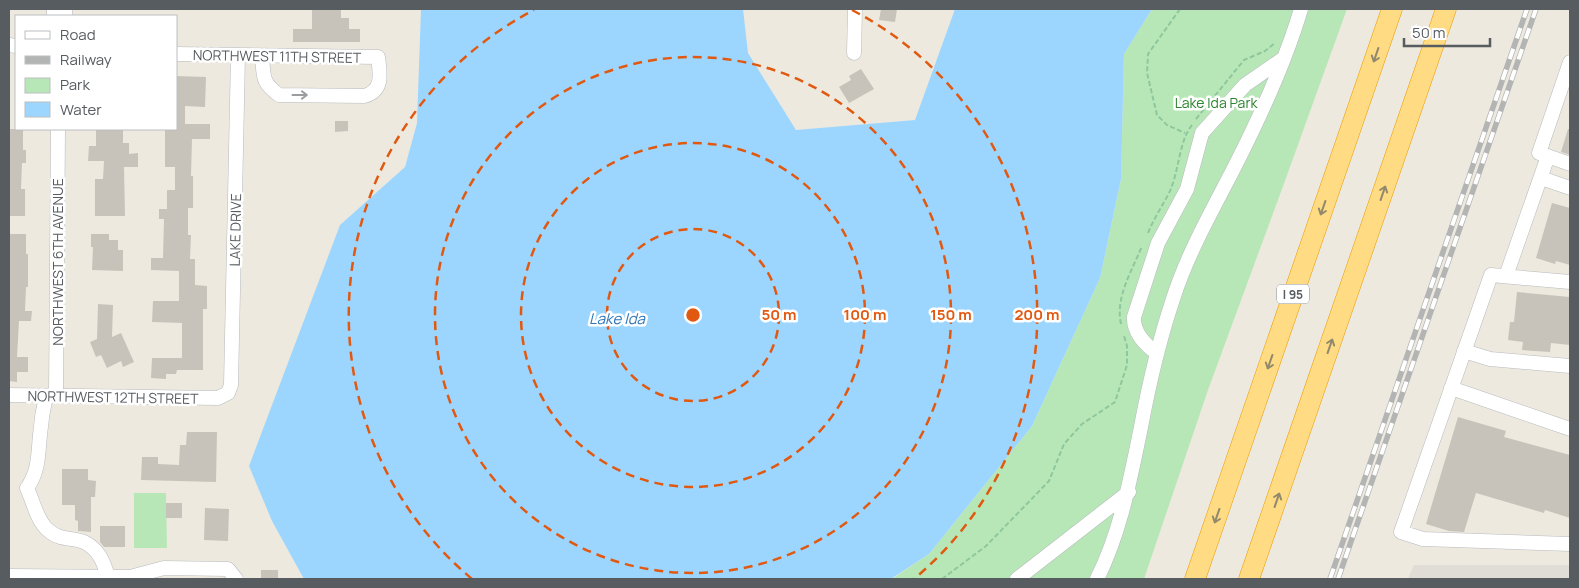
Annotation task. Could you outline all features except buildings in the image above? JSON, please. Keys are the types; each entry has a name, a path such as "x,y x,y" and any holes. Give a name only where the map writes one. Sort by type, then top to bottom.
{"highway":[{"name":"I 95","path":"1195,579 1392,9"},
{"path":"1249,579 1446,9"}],"street":[{"path":"854,53 855,9"},
{"path":"1097,579 1120,525 1157,353 1173,298 1189,256 1257,120 1284,58 1301,9"},
{"name":"NORTHWEST 11TH STREET","path":"178,54 378,57 380,78 378,86 371,94 355,96 279,95 268,87 264,78 262,56"},
{"name":"LAKE DRIVE","path":"218,398 228,393 231,385 238,55"},
{"path":"1157,353 1141,339 1134,325 1134,317 1158,243 1187,189 1202,133 1245,85 1284,58"},
{"path":"1570,62 1539,153 1570,164"},
{"name":"NORTHWEST 6TH AVENUE","path":"58,130 51,396 42,416 38,464 34,477 27,488 41,521 47,530 60,538 84,542 95,550 103,560 108,577"},
{"path":"1506,276 1548,156"},
{"path":"1541,178 1570,188"},
{"path":"1570,282 1490,275 1401,532 1423,539 1570,544"},
{"path":"1464,351 1490,359 1570,366"},
{"path":"1451,388 1570,429"},
{"name":"NORTHWEST 12TH STREET","path":"9,395 218,398"},
{"path":"1017,579 1128,492"},
{"path":"9,576 130,577 143,576 164,568 232,574"}],"path":[{"path":"1180,9 1148,54 1147,73 1157,115 1167,125 1185,133"},
{"path":"1148,233 1170,190 1185,133 1244,60 1265,51 1275,43"},
{"path":"942,579 986,546 1049,481 1064,444 1082,424 1115,402 1127,365 1127,346 1120,322 1119,309 1121,298 1144,243"}],"shaded area":[{"path":"1414,565 1570,565 1570,579 1408,579"}],"green space":[{"name":"Lake Ida Park","path":"1152,9 1347,9 1208,390 1144,579 892,579 929,554 1032,426 1100,278 1121,179 1124,54"},
{"path":"134,493 166,493 167,548 134,548"}],"water":[{"name":"Lake Ida","path":"421,9 743,9 748,53 796,130 915,120 955,9 1152,9 1124,54 1121,179 1100,278 1032,426 929,554 891,579 304,579 272,521 249,466 340,225 405,167 417,123"}],"railway":[{"path":"1330,579 1527,9"},
{"path":"1338,579 1536,9"}]}
